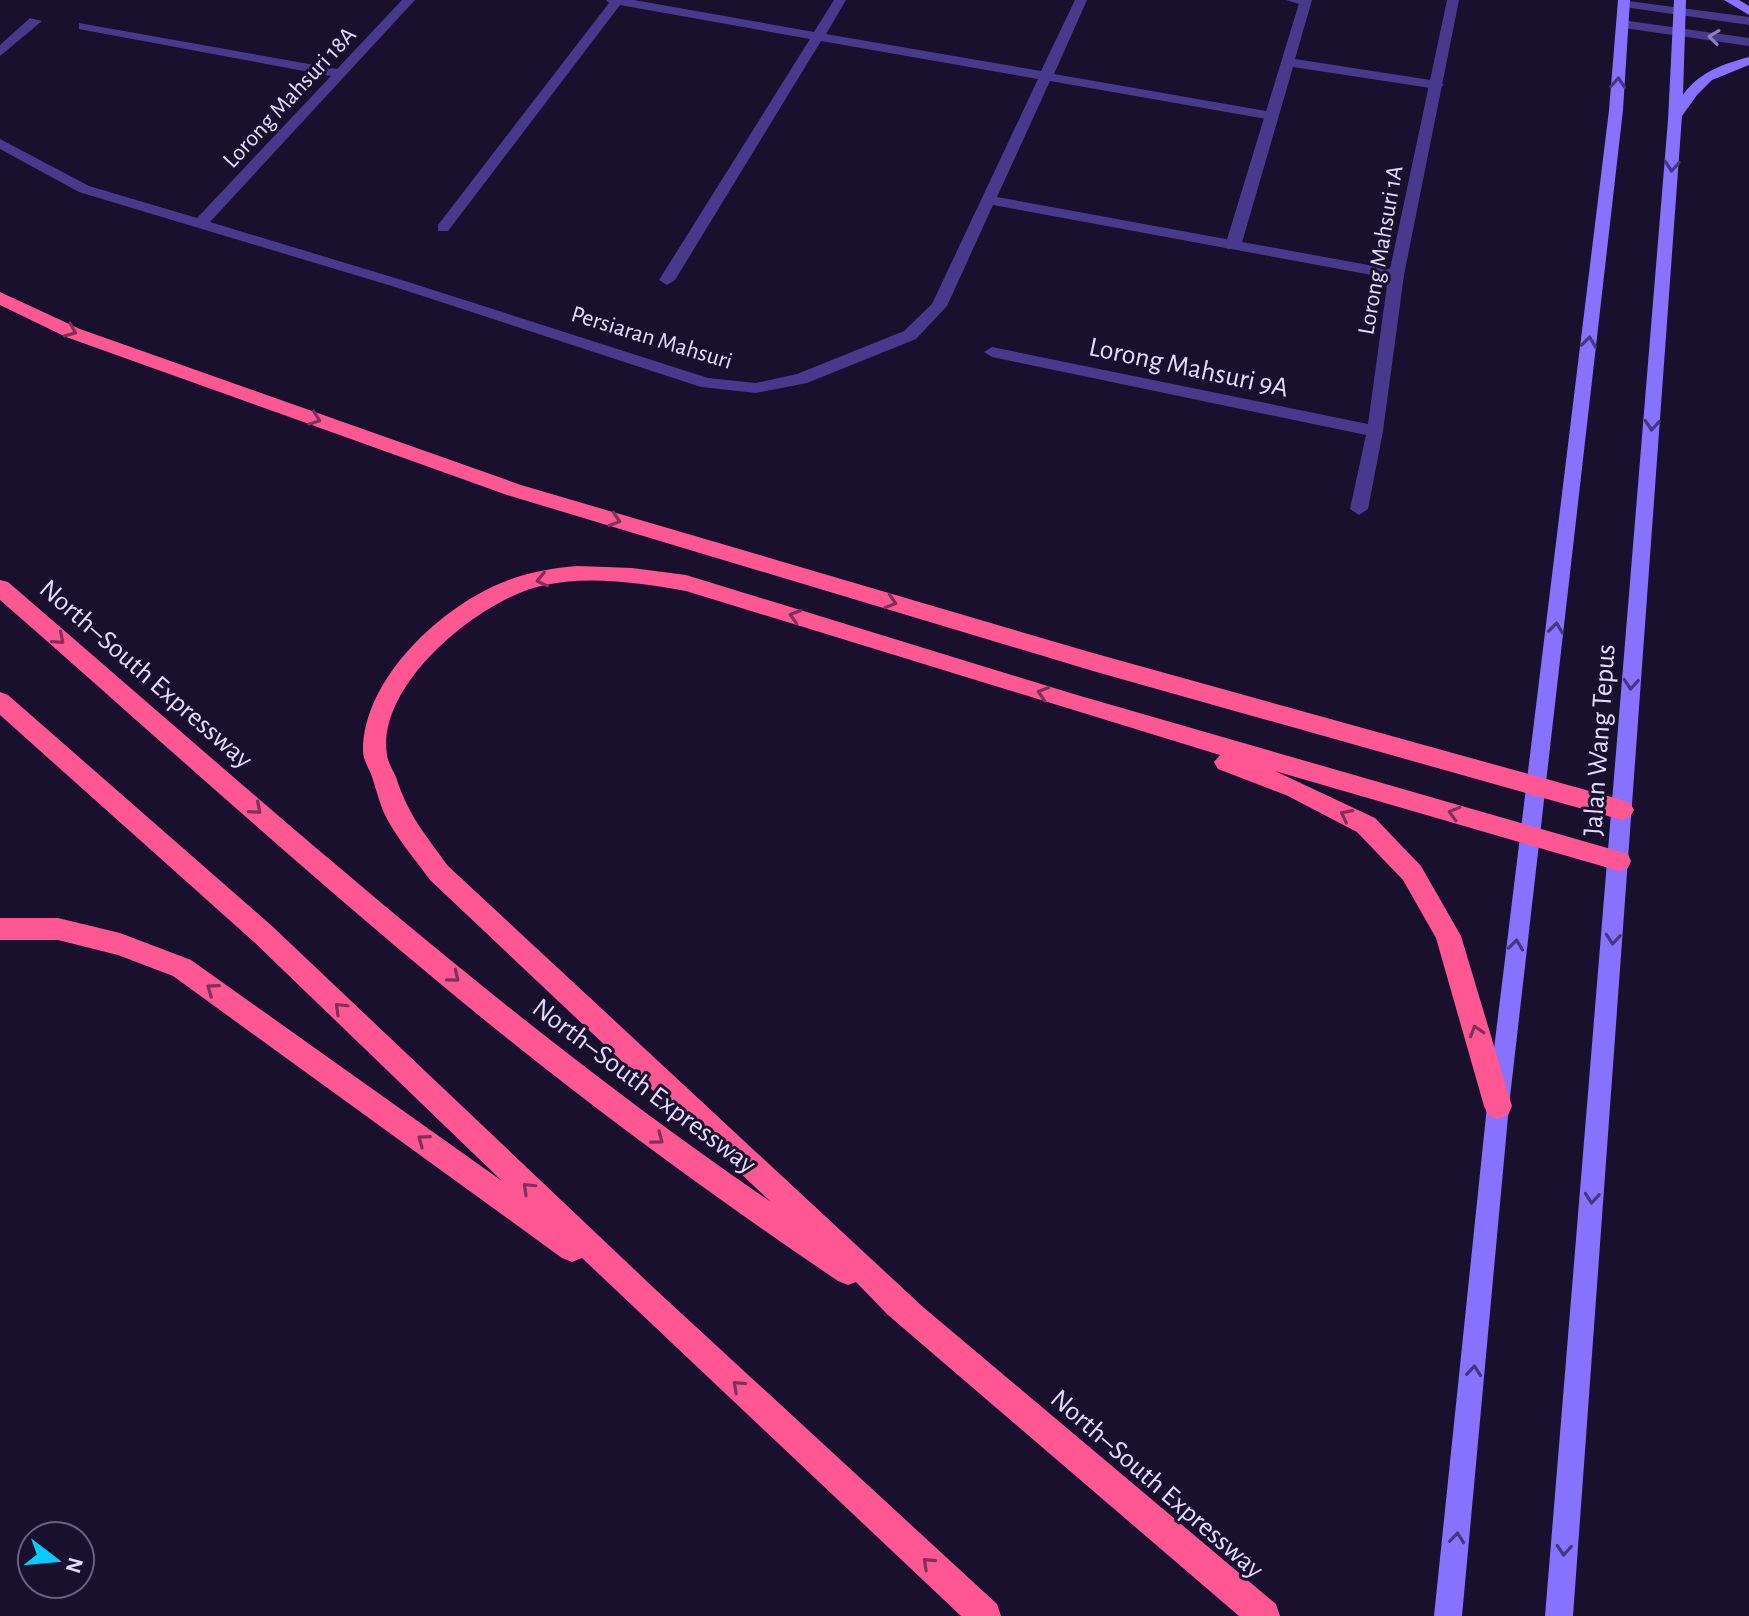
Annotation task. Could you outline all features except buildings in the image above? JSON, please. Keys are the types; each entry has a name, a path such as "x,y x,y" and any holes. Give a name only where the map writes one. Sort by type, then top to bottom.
{"highway":[{"path":"0,298 73,333 514,490 1093,662 1537,789 1622,810"},
{"path":"911,1314 439,873 397,813 375,753 383,703 405,668 437,634 492,597 539,578 584,573 634,574 686,583 1077,704 1619,861"},
{"name":"North–South Expressway","path":"0,588 373,911 580,1080 722,1187 911,1314 1264,1616"},
{"path":"0,701 263,934 646,1300 985,1616"},
{"path":"1077,704 1294,788 1366,825 1412,873 1448,936 1498,1106"},
{"path":"0,929 58,929 120,944 182,968 646,1300"}],"main road":[{"path":"1730,0 1749,11"},
{"name":"Jalan Wang Tepus","path":"1448,1616 1467,1448 1498,1106 1616,110 1624,2"},
{"name":"Jalan Wang Tepus","path":"1559,1616 1675,120 1679,6"},
{"path":"1675,120 1690,90 1723,68 1749,61"}],"street":[{"name":"Lorong Mahsuri 18A","path":"201,223 409,0"},
{"path":"443,228 614,0 1272,116"},
{"path":"667,280 840,0"},
{"name":"Persiaran Mahsuri","path":"0,143 69,183 621,353 707,383 756,388 801,379 910,335 939,306 1081,0"},
{"name":"Lorong Mahsuri 1A","path":"1359,509 1375,431 1396,275 1453,0"},
{"path":"1233,246 1288,62 1301,1"},
{"path":"1624,2 1679,6 1749,21"},
{"path":"0,52 35,21"},
{"path":"1622,24 1749,42"},
{"path":"84,26 341,74"},
{"path":"1288,62 1437,85"},
{"path":"988,200 1396,275"},
{"name":"Lorong Mahsuri 9A","path":"992,352 1375,431"}]}
